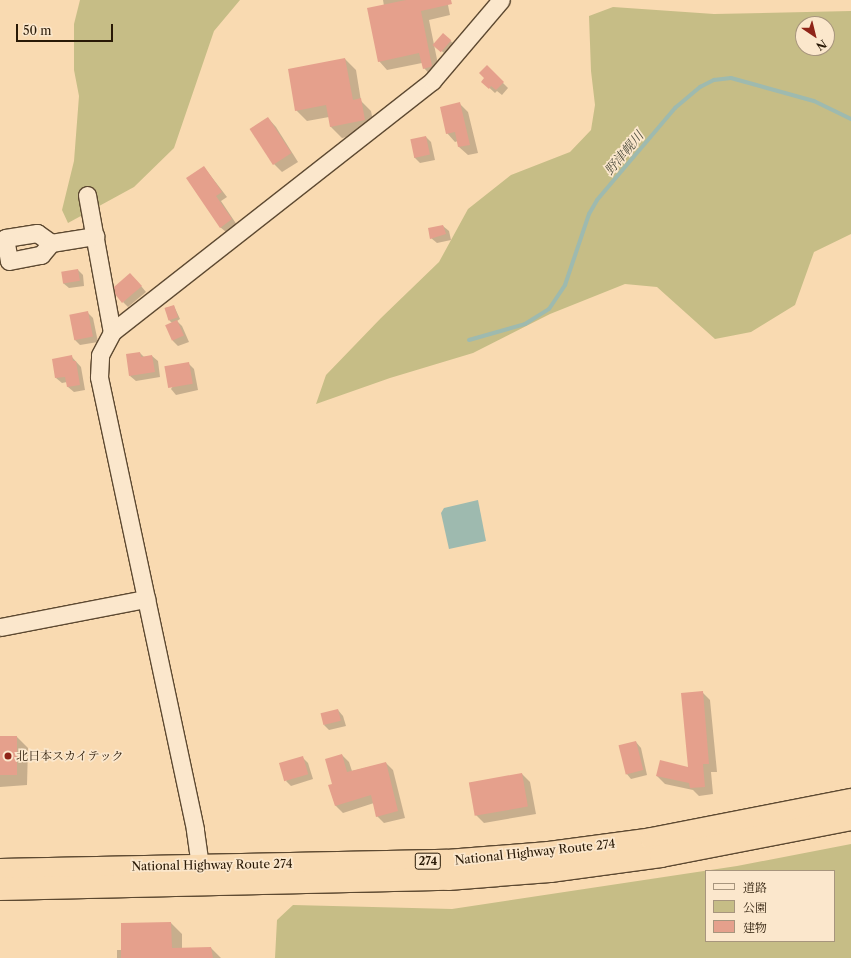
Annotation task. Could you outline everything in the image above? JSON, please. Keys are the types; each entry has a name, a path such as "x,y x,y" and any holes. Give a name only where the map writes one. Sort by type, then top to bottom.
{"highway":[{"name":"National Highway Route 274","path":"0,889 549,853 652,839 851,800"},
{"name":"National Highway Route 274","path":"0,870 448,879 550,871 661,856 851,819"}],"street":[{"path":"199,875 195,829 178,744 99,376 100,355 112,332 432,81 501,0"},
{"path":"87,195 112,332"},
{"path":"51,243 94,236"},
{"path":"0,626 146,599"}],"green space":[{"path":"80,0 240,0 214,31 174,148 134,187 68,223 62,210 74,161 79,96 74,70 74,24"},
{"path":"613,7 714,14 851,11 851,234 814,252 795,305 751,332 715,339 657,287 625,284 550,314 473,353 390,378 316,404 326,375 381,318 439,262 468,209 511,175 570,152 591,130 595,105 591,71 589,16"},
{"path":"851,844 851,958 275,958 277,920 293,905 452,909 705,871 705,942 835,942 835,870 710,870"}],"shaded area":[{"path":"478,500 486,541 449,549 441,513 444,508"}],"building":[{"path":"406,0 451,0 452,4 421,11 432,66 430,67 423,69 419,53 378,62 367,8"},
{"path":"443,33 451,40 441,52 433,45"},
{"path":"345,58 353,100 361,98 365,120 330,127 326,105 295,111 288,69"},
{"path":"487,65 504,82 496,90 491,86 489,89 481,82 484,78 479,73"},
{"path":"460,102 470,145 458,147 455,132 446,134 440,107"},
{"path":"268,117 291,153 273,165 250,129"},
{"path":"426,136 430,155 414,158 410,139"},
{"path":"204,166 222,192 216,196 232,219 220,228 186,178"},
{"path":"443,225 446,234 430,239 428,228"},
{"path":"78,269 80,281 63,284 61,272"},
{"path":"130,273 142,286 122,303 115,294 114,287"},
{"path":"174,305 178,317 169,320 164,308"},
{"path":"88,311 93,337 74,340 69,315"},
{"path":"177,320 184,336 172,341 165,325"},
{"path":"140,352 141,357 152,355 155,372 129,376 126,354"},
{"path":"72,355 73,361 76,361 80,385 67,387 65,377 55,378 52,359"},
{"path":"189,362 193,384 168,388 164,366"},
{"path":"703,691 709,764 703,764 705,787 690,788 689,783 656,776 660,760 688,767 681,693"},
{"path":"338,709 341,721 323,725 321,713"},
{"name":"北日本スカイテック","path":"0,736 17,736 17,775 0,775"},
{"path":"636,741 643,770 626,774 619,745"},
{"path":"342,754 347,772 386,762 398,811 376,817 371,795 335,806 328,785 332,784 325,759"},
{"path":"303,756 308,774 284,781 279,763"},
{"path":"522,773 528,806 475,816 469,782"},
{"path":"171,922 172,948 211,947 213,958 121,958 121,923"}],"waterway":[{"name":"野津幌川","path":"469,340 525,324 549,309 565,285 589,214 597,200 675,108 700,87 714,80 731,78 814,101 851,119"}],"place":[{"name":"北日本スカイテック","path":"8,756"}]}
